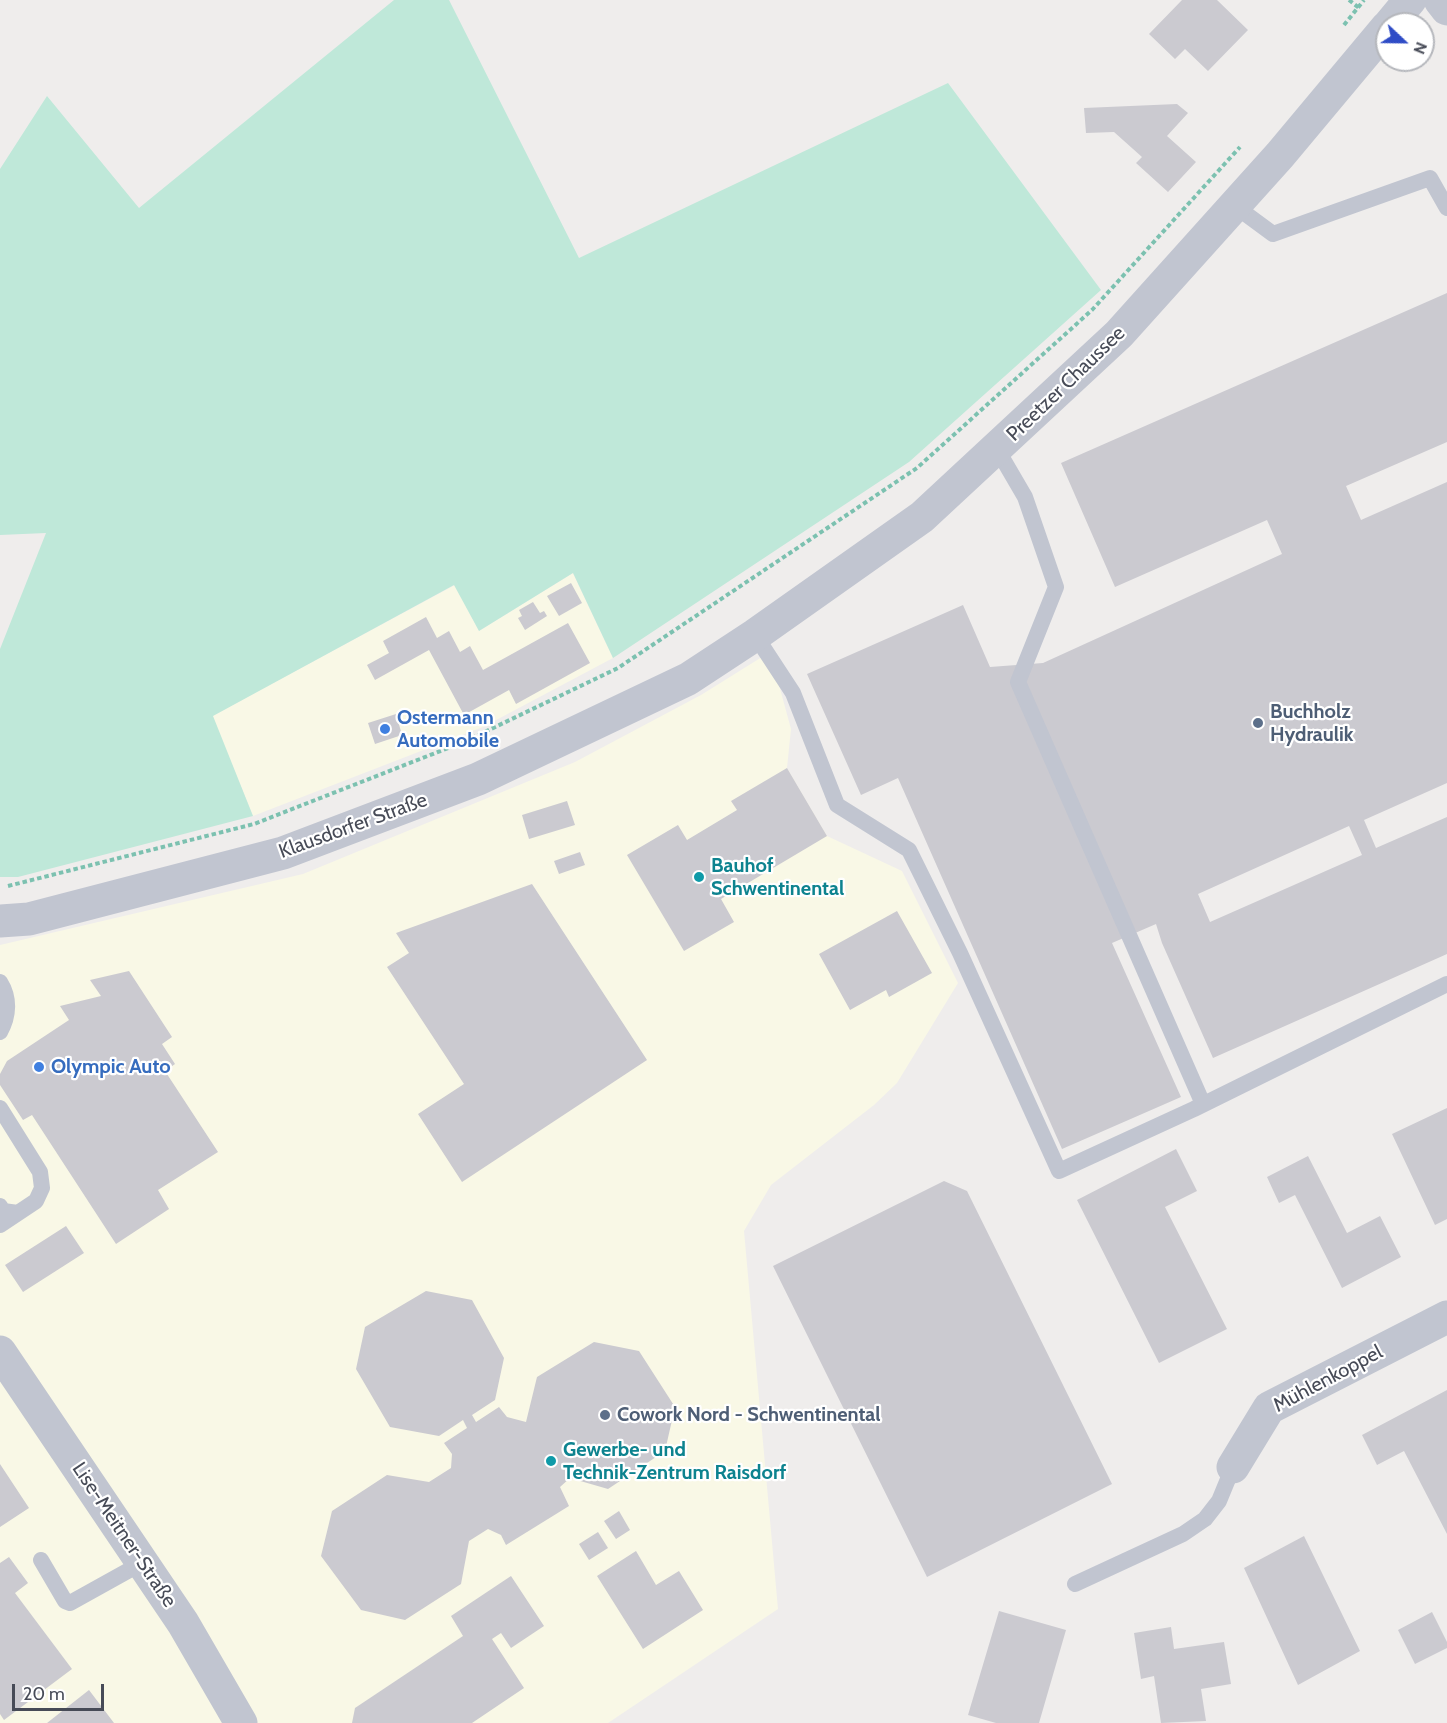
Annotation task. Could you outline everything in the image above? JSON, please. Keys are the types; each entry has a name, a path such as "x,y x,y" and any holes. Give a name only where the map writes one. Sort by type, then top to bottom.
{"street":[{"name":"Preetzer Chaussee","path":"1400,12 1410,0"},
{"path":"1440,0 1447,9"},
{"name":"Preetzer Chaussee","path":"688,679 922,518 997,449 1119,334 1234,206 1375,41"},
{"name":"Klausdorfer Straße","path":"0,921 29,919 283,853 478,779 688,679"},
{"name":"Mühlenkoppel","path":"1233,1467 1269,1408 1447,1317"},
{"name":"Lise-Meitner-Straße","path":"0,1352 183,1623 241,1723"}],"lane":[{"path":"1234,206 1273,234 1430,178 1447,208"},
{"path":"997,449 1025,497 1056,587 1018,682 1203,1104"},
{"path":"755,635 793,693 837,805 909,850 960,953 1059,1171 1203,1104 1447,984"},
{"path":"0,982 6,992 7,1020 0,1032"},
{"path":"0,1108 40,1172 42,1188 36,1201 0,1225"},
{"path":"0,1206 3,1211 18,1213"},
{"path":"1075,1584 1183,1534 1205,1519 1219,1502 1233,1467"},
{"path":"41,1560 65,1601 70,1603 142,1563"}],"path":[{"path":"1343,26 1364,0"},
{"path":"0,886 254,824 466,741 618,668 917,468 1092,310 1244,143"}],"shaded area":[{"path":"573,573 613,658 483,727 253,816 212,716 455,585 479,631"},
{"path":"770,652 791,729 787,768 827,836 902,871 958,983 897,1083 874,1105 771,1185 744,1231 778,1609 608,1723 0,1723 0,945 303,874 575,762 701,695"}],"green space":[{"path":"394,0 449,0 579,258 948,83 1101,290 909,462 613,658 573,573 479,631 454,585 213,716 253,816 18,877 0,877 0,649 46,533 0,535 0,169 47,96 139,208"}],"building":[{"path":"1182,0 1217,0 1248,30 1208,71 1185,49 1175,59 1149,34"},
{"path":"1177,104 1188,113 1167,136 1196,162 1168,192 1136,163 1142,157 1114,132 1086,133 1084,108"},
{"path":"1447,293 1447,442 1346,486 1361,520 1447,482 1447,783 1364,820 1376,848 1447,817 1447,954 1213,1058 1162,943 1156,924 1112,943 1181,1097 1062,1149 898,778 861,795 807,674 963,605 990,667 1043,663 1282,554 1267,520 1115,587 1061,463","holes":["1349,826 1362,855 1210,922 1198,894"]},
{"path":"571,583 582,603 559,616 547,596"},
{"path":"533,602 540,613 544,611 547,616 525,630 518,618 522,616 519,610"},
{"path":"426,617 437,638 449,631 460,652 470,646 483,670 568,623 590,663 516,704 509,690 464,715 429,650 375,680 367,665 389,653 383,641"},
{"name":"Ostermann Automobile","path":"396,714 402,735 375,744 368,723"},
{"name":"Bauhof Schwentinental","path":"787,768 827,836 721,899 734,922 684,951 627,855 678,825 687,840 737,810 731,801"},
{"path":"567,801 575,825 529,839 522,815"},
{"path":"580,852 585,865 559,874 554,861"},
{"path":"532,884 647,1060 462,1182 418,1114 464,1084 387,967 409,953 396,933"},
{"path":"897,911 932,973 889,997 886,990 850,1010 819,954"},
{"path":"129,971 172,1037 162,1044 175,1064 165,1071 218,1152 158,1190 169,1209 116,1244 32,1115 23,1120 0,1085 0,1074 7,1061 69,1020 60,1006 101,996 90,980"},
{"path":"1447,1108 1447,1219 1435,1225 1392,1134"},
{"path":"1176,1149 1197,1191 1165,1207 1227,1329 1159,1363 1077,1200"},
{"path":"1308,1156 1347,1233 1380,1216 1401,1257 1342,1288 1295,1195 1279,1203 1267,1177"},
{"path":"944,1181 967,1191 1112,1484 927,1577 773,1266"},
{"path":"66,1226 84,1253 23,1292 5,1265"},
{"name":"Gewerbe- und Technik-Zentrum Raisdorf","path":"426,1291 472,1300 504,1358 495,1400 472,1415 476,1422 499,1407 507,1417 526,1422 537,1377 594,1342 639,1351 675,1407 665,1451 608,1489 570,1478 560,1487 569,1506 506,1545 501,1535 488,1529 469,1541 461,1584 405,1620 361,1610 321,1556 332,1511 387,1475 429,1482 451,1468 452,1454 444,1443 467,1428 463,1420 439,1436 390,1427 356,1369 365,1327"},
{"path":"1447,1390 1447,1534 1404,1451 1377,1465 1362,1435"},
{"path":"0,1464 29,1508 0,1527"},
{"path":"619,1511 630,1530 616,1539 604,1521"},
{"path":"598,1532 608,1548 589,1560 579,1544"},
{"path":"1304,1536 1360,1651 1298,1685 1244,1568"},
{"path":"636,1551 656,1585 679,1571 703,1610 643,1649 597,1576"},
{"path":"9,1557 28,1583 15,1593 72,1669 4,1720 0,1714 0,1563"},
{"path":"511,1576 544,1626 511,1648 501,1633 492,1639 524,1688 472,1723 352,1723 355,1708 463,1636 451,1616"},
{"path":"999,1611 1066,1630 1039,1723 996,1723 968,1715"},
{"path":"1432,1612 1447,1642 1447,1648 1415,1664 1398,1630"},
{"path":"1171,1627 1174,1649 1224,1642 1231,1684 1201,1689 1206,1721 1161,1723 1154,1676 1141,1679 1134,1633"},
{"path":"89,1690 114,1723 47,1723"}],"place":[{"name":"Buchholz Hydraulik","path":"1258,723"},
{"name":"Ostermann Automobile","path":"385,729"},
{"name":"Bauhof Schwentinental","path":"699,877"},
{"name":"Olympic Auto","path":"39,1067"},
{"name":"Cowork Nord - Schwentinental","path":"605,1415"},
{"name":"Gewerbe- und Technik-Zentrum Raisdorf","path":"551,1461"}]}
